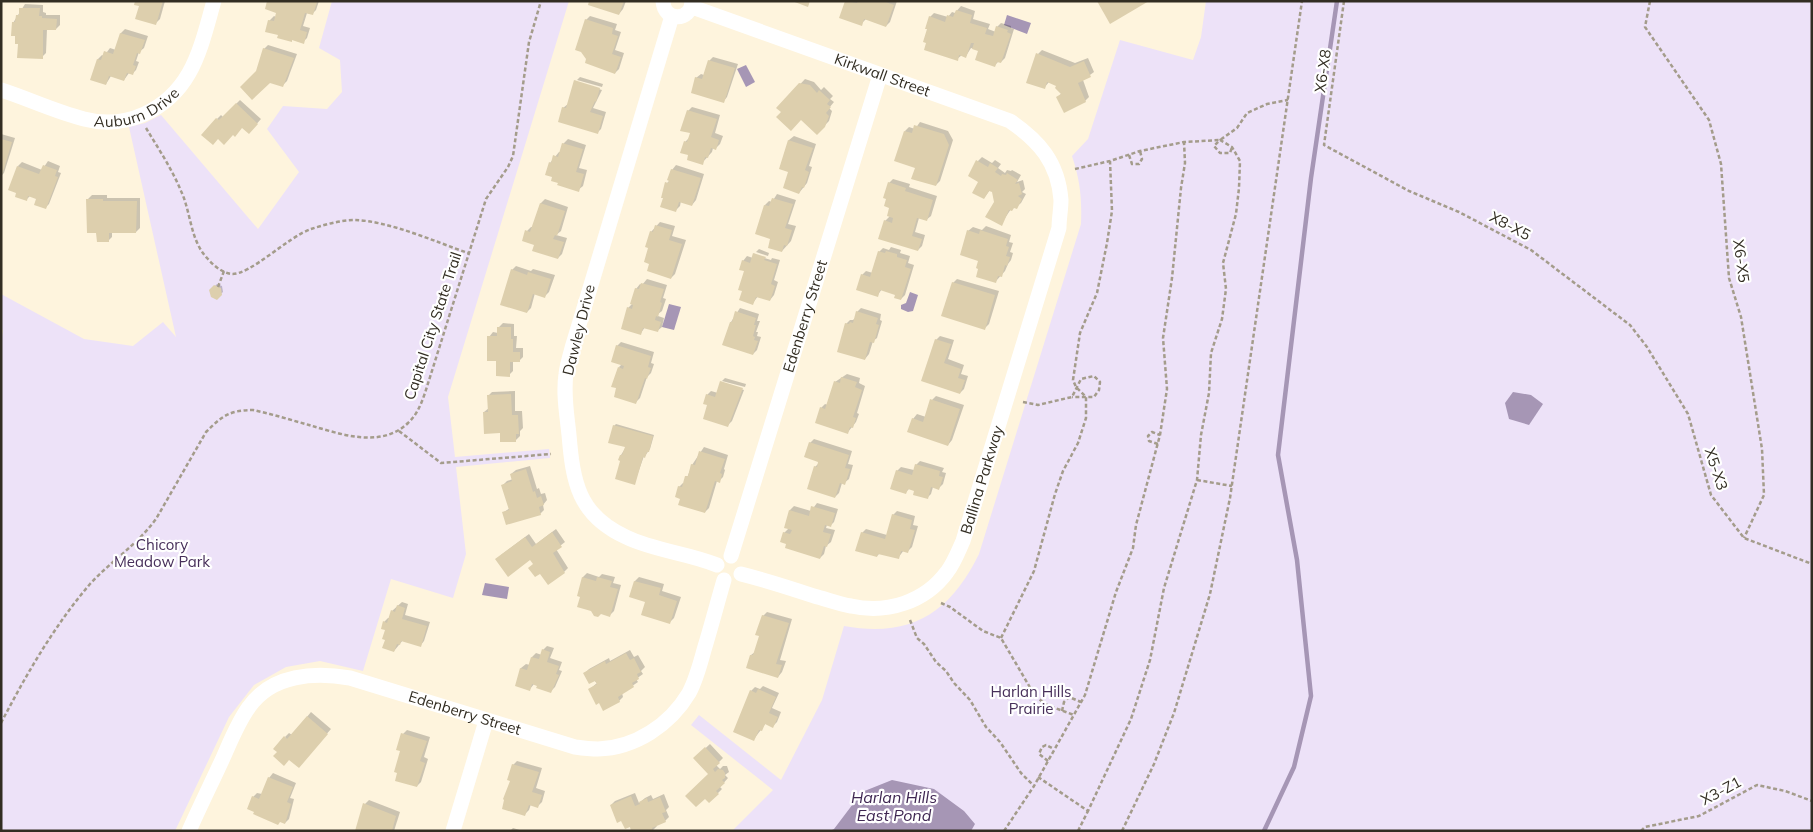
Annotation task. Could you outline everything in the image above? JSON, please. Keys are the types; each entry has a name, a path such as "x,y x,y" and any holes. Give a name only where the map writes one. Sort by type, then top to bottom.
{"street":[{"name":"Auburn Drive","path":"1,90 85,119 113,121 139,117 167,101 189,73 198,52 214,1"},
{"path":"663,1 665,10 672,16 677,17 686,15 692,4"},
{"name":"Kirkwall Street","path":"692,4 880,75 1010,121 1028,133 1042,147 1055,170"},
{"name":"Dawley Drive","path":"672,16 572,348 566,376 566,405 572,471 578,490 590,512 613,531 628,538 717,565"},
{"name":"Edenberry Street","path":"731,556 880,75"},
{"name":"Ballina Parkway","path":"741,574 851,606 871,608 895,606 914,600 930,590 948,571 963,542 1058,228 1061,200 1055,170"},
{"path":"731,556 740,563 741,574 736,580 724,580 717,572 717,565 721,559 731,556"},
{"name":"Edenberry Street","path":"189,831 238,725 250,705 258,696 294,677 314,674 350,678 575,747 598,749 619,746 638,739 657,728 674,713 689,693 698,672 724,580"},
{"path":"453,831 486,721"}],"path":[{"name":"Capital City State Trail","path":"399,431 409,423 417,412 426,393 486,199 508,167 513,156 529,42 541,1"},
{"path":"1122,831 1154,764 1174,713 1210,594 1232,486 1302,1"},
{"name":"X6-X8","path":"1324,145 1344,1"},
{"name":"X6-X5","path":"1650,1 1645,28 1709,120 1721,164 1729,278 1741,317 1762,449 1764,495 1744,538"},
{"path":"1232,147 1230,153 1220,153 1214,146 1237,128 1247,114 1267,104 1288,100"},
{"path":"139,117 182,191 195,239 205,256 217,268 230,274 241,273 288,240 308,230 330,223 354,220 376,222 468,253"},
{"path":"1075,169 1110,161 1140,151 1184,142 1220,140 1232,147 1240,161 1236,214 1223,263 1226,289 1222,319 1211,353 1209,393 1201,435 1197,480 1164,588 1150,660 1131,720 1078,831"},
{"path":"1004,831 1034,786 1082,702 1116,592 1133,548 1136,525 1160,436 1167,389 1163,338 1185,163 1184,142"},
{"name":"X8-X5","path":"1324,145 1409,191 1459,212 1531,250 1630,325 1658,364"},
{"path":"1129,155 1132,164 1139,164 1142,158 1140,151"},
{"path":"1001,638 1034,570 1055,494 1063,471 1078,443 1086,418 1086,397 1076,388 1073,380 1080,333 1097,292 1107,243 1112,211 1110,161"},
{"path":"218,287 224,271"},
{"name":"X5-X3","path":"1658,364 1688,414 1711,496 1744,538"},
{"path":"1023,402 1038,405 1072,397 1094,397 1099,390 1100,382 1094,376 1081,380 1072,397"},
{"path":"1,724 22,683 66,614 92,582 146,532 206,432 218,420 229,413 253,410 346,436 370,438 386,436 399,431 441,463 551,454"},
{"path":"1158,444 1149,441 1148,436 1152,432 1160,436"},
{"path":"1197,480 1232,486"},
{"path":"1744,538 1812,564"},
{"path":"942,603 983,632 1001,638 1035,696 1047,705 1074,716"},
{"path":"910,620 917,638 924,644 936,662 946,671 954,684 970,700 986,727 1000,742 1021,773 1034,786"},
{"path":"1062,711 1064,702 1069,697 1082,702"},
{"path":"1048,761 1039,754 1042,747 1046,745 1054,749"},
{"path":"1038,778 1088,811"},
{"name":"X3-Z1","path":"1641,831 1645,827 1699,816 1757,785 1785,791 1812,801"}],"green space":[{"name":"Chicory Meadow Park","path":"332,1 569,1 448,397 455,457 549,449 550,458 456,467 466,554 453,598 391,579 363,671 320,661 286,667 254,685 229,717 175,831 1,831 1,344 3,330 1,329 1,294 84,339 133,346 163,322 176,337 129,127 145,123 161,115 258,229 299,172 267,129 283,106 327,109 342,92 340,60 319,48"},
{"name":"Harlan Hills Prairie","path":"1206,1 1812,1 1812,831 732,831 773,790 691,725 699,715 781,780 822,700 844,626 868,629 889,628 909,624 926,617 941,606 968,575 979,554 1081,224 1080,189 1072,156 1088,139 1120,40 1193,60 1201,37"}],"water":[{"path":"1007,15 1031,23 1027,34 1004,25"},
{"path":"746,65 755,82 746,87 737,69"},
{"path":"910,292 918,295 913,311 908,312 901,309 901,305 906,303"},
{"path":"669,304 681,307 674,330 662,327"},
{"path":"1513,392 1531,395 1543,404 1529,425 1509,419 1505,403"},
{"path":"485,583 509,587 507,599 482,595"},
{"name":"Harlan Hills East Pond","path":"892,780 934,789 964,811 975,824 971,831 830,831 834,829 862,792"}],"building":[{"path":"135,1 163,1 156,25 135,19 139,6 134,5"},
{"path":"267,1 317,2 313,15 305,13 300,30 307,32 304,44 277,38 278,35 265,32 268,20 274,21 276,13 265,9"},
{"path":"589,1 624,1 619,15 588,5"},
{"path":"792,1 810,1 808,7"},
{"path":"845,1 857,3 858,1 883,1 894,5 886,27 864,19 862,26 839,18"},
{"path":"1097,1 1149,1 1110,24"},
{"path":"19,8 40,8 39,16 42,16 42,18 57,19 56,30 43,30 43,59 17,58 18,44 15,44 15,36 11,36 12,22 15,22 16,15 19,15"},
{"path":"956,10 972,15 970,23 987,28 985,34 993,36 996,26 1008,30 1007,32 1011,34 1001,63 997,62 995,67 975,60 978,51 972,49 974,43 971,43 966,58 959,55 958,61 924,50 926,43 923,42 929,16 945,22 947,15 953,17"},
{"path":"585,19 613,28 612,34 618,36 612,54 621,57 615,74 585,63 586,59 581,52 575,50"},
{"path":"120,33 145,40 140,54 137,53 133,65 136,66 133,75 127,73 124,81 109,76 106,85 90,80 97,59 101,60 104,51 113,54"},
{"path":"263,48 294,58 283,87 270,83 252,100 240,87 256,71"},
{"path":"1036,53 1070,67 1084,61 1091,77 1078,83 1086,102 1064,113 1056,97 1061,94 1055,88 1056,86 1047,82 1045,89 1026,83"},
{"path":"708,60 735,68 724,103 691,93 695,77 702,79"},
{"path":"574,80 600,88 596,102 590,112 603,116 598,134 558,122 562,107 566,108"},
{"path":"799,83 810,85 817,93 819,90 830,100 827,104 831,107 826,113 829,116 825,127 817,135 801,120 791,131 776,117 781,112 776,108"},
{"path":"236,103 258,124 249,134 242,128 235,137 233,135 224,145 218,139 213,145 201,135 216,118 219,120"},
{"path":"687,110 717,119 711,137 719,140 716,150 711,148 708,158 705,157 703,165 687,160 688,155 680,153 684,141 687,142 690,133 680,131"},
{"path":"914,125 944,134 949,145 936,186 911,179 915,168 894,161 904,131 912,133"},
{"path":"1,139 12,142 2,175 1,175"},
{"path":"788,140 813,148 805,170 809,172 804,188 802,187 799,194 783,188 788,172 779,169"},
{"path":"562,143 583,149 576,172 584,174 579,192 557,185 558,183 551,181 552,177 545,175 553,155 558,157"},
{"path":"976,160 988,167 990,163 998,168 995,172 1001,176 1007,173 1018,180 1015,184 1019,183 1022,194 1018,196 1022,199 1017,209 1009,210 1002,226 985,217 994,202 992,192 989,191 984,199 972,193 978,182 968,176"},
{"path":"43,165 57,170 55,176 58,177 46,209 34,205 36,199 28,196 27,201 15,197 16,193 8,190 17,166 39,174"},
{"path":"671,169 701,178 692,206 679,202 676,212 660,207 665,182 668,183 669,181 667,180"},
{"path":"888,182 906,188 905,191 933,200 927,221 917,218 912,236 922,239 918,251 878,239 884,220 892,223 893,218 887,216 889,208 884,206 886,199 883,198"},
{"path":"772,198 793,204 785,228 792,230 787,246 784,245 782,252 768,248 770,239 755,234 764,205 769,206"},
{"path":"86,199 137,201 136,233 109,233 109,242 97,242 96,233 87,233"},
{"path":"540,203 565,211 557,236 555,235 553,239 564,242 558,259 532,251 534,245 522,241 525,230 530,232"},
{"path":"655,225 672,230 669,240 682,244 671,279 647,271 649,264 644,262 648,248 645,247 650,231 653,232"},
{"path":"967,230 979,234 980,230 1008,239 1006,246 1009,247 1006,256 1010,257 1007,266 1005,265 1002,277 998,276 996,283 976,277 978,261 960,255"},
{"path":"878,251 897,254 897,257 907,260 905,267 911,269 901,300 894,298 895,295 880,290 878,297 856,290 861,274 870,277"},
{"path":"753,253 766,257 764,260 777,264 771,284 775,286 770,301 756,297 753,305 739,300 742,291 738,290 744,271 739,270 742,260 750,263"},
{"path":"511,269 527,275 528,272 551,279 545,298 533,294 527,313 500,305"},
{"path":"952,282 995,295 985,330 941,316"},
{"path":"641,283 664,289 658,317 656,316 655,320 661,322 658,332 643,328 641,335 621,329 627,307 632,309 633,305 630,304 635,288 639,289"},
{"path":"214,285 221,288 222,295 217,300 211,297 209,290"},
{"path":"735,311 756,318 753,336 755,337 754,340 758,341 753,355 722,345"},
{"path":"856,311 878,318 876,324 879,325 874,343 870,342 865,360 837,352 845,323 853,323"},
{"path":"497,327 511,327 513,352 520,352 520,362 510,362 510,377 496,376 496,361 487,361 487,336 497,336"},
{"path":"935,339 951,344 944,363 961,369 958,378 965,380 960,394 921,381"},
{"path":"616,345 651,356 648,367 651,368 647,379 645,378 636,404 614,397 616,388 611,387 618,367 623,369 624,366 611,362"},
{"path":"841,377 857,382 855,387 862,390 853,417 856,418 853,428 850,427 848,434 815,423 820,407 825,409 834,381 840,383"},
{"path":"720,381 743,388 728,427 703,419 707,405 703,404 706,394 715,397"},
{"path":"511,394 512,415 518,415 519,434 516,434 516,442 500,442 500,433 484,434 483,412 488,412 487,395"},
{"path":"930,399 960,409 948,446 907,432 912,418 923,422"},
{"path":"613,425 653,436 649,452 647,452 645,458 643,457 635,485 615,479 620,461 618,460 625,447 608,443"},
{"path":"809,442 849,455 845,468 850,469 845,485 840,483 835,498 807,489 814,466 817,467 818,462 804,457"},
{"path":"699,451 725,459 720,473 722,474 720,483 715,481 705,513 678,505 680,499 675,497 678,486 682,487 685,476 688,476 691,464 695,465"},
{"path":"915,464 940,471 939,476 943,477 939,490 931,487 928,499 913,495 914,491 908,489 906,494 890,489 896,470 912,475"},
{"path":"526,469 533,492 535,491 537,498 541,496 544,505 539,507 541,515 506,525 502,512 509,510 501,485 512,481 510,474"},
{"path":"811,506 835,513 831,527 825,525 823,532 831,534 827,547 824,546 820,559 785,548 786,544 780,542 783,532 790,534 792,530 784,528 789,510 809,516"},
{"path":"892,514 912,520 910,529 915,530 908,553 901,551 899,559 878,554 877,557 855,551 861,532 885,539"},
{"path":"552,532 562,547 553,553 565,573 548,585 540,574 535,577 528,568 533,564 530,560 508,577 495,559 525,537 532,547"},
{"path":"582,577 596,581 597,577 612,581 610,587 618,589 610,617 601,614 598,617 594,616 591,611 577,607 580,597 577,596"},
{"path":"634,581 661,588 659,595 677,601 670,624 641,615 645,602 629,597"},
{"path":"397,605 405,608 402,619 427,626 421,647 401,641 400,645 397,644 394,652 382,648 385,640 382,639 385,630 381,629 383,621 387,623 391,610 395,612"},
{"path":"762,615 789,623 776,664 782,665 778,678 746,668 750,655 753,655 759,636 755,635"},
{"path":"542,649 550,652 547,662 559,666 556,674 559,675 551,693 536,688 537,686 532,684 530,691 515,686 520,668 527,670 531,657 539,659"},
{"path":"626,653 630,660 634,658 641,672 637,674 639,679 632,683 634,687 618,697 620,702 603,711 599,703 596,705 588,689 597,684 595,681 589,684 583,673 605,661 606,664"},
{"path":"758,689 776,697 769,713 778,717 773,728 765,724 762,731 759,730 754,741 733,732 750,690 756,693"},
{"path":"307,716 328,734 299,768 289,760 284,766 273,756 277,752 273,749 284,736 287,739"},
{"path":"401,733 427,741 420,761 425,763 417,787 395,781 397,773 394,772 400,751 396,750"},
{"path":"705,747 720,763 713,769 715,772 718,769 723,770 725,778 722,780 725,783 716,791 719,794 709,803 705,799 696,807 685,796 708,774 693,758"},
{"path":"512,764 539,772 532,792 542,795 538,808 529,805 525,816 502,809 503,799 510,781 507,780"},
{"path":"268,777 293,787 287,802 291,804 285,824 280,822 278,825 253,814 254,812 247,809 252,796 259,799"},
{"path":"631,796 635,806 647,798 648,802 660,797 666,812 662,813 666,822 652,828 653,831 631,831 630,827 625,829 621,821 617,823 610,805"},
{"path":"363,803 396,816 392,831 355,831"}],"waterway":[{"path":"1264,831 1294,767 1311,696 1297,560 1278,455 1311,178 1337,1"}]}
